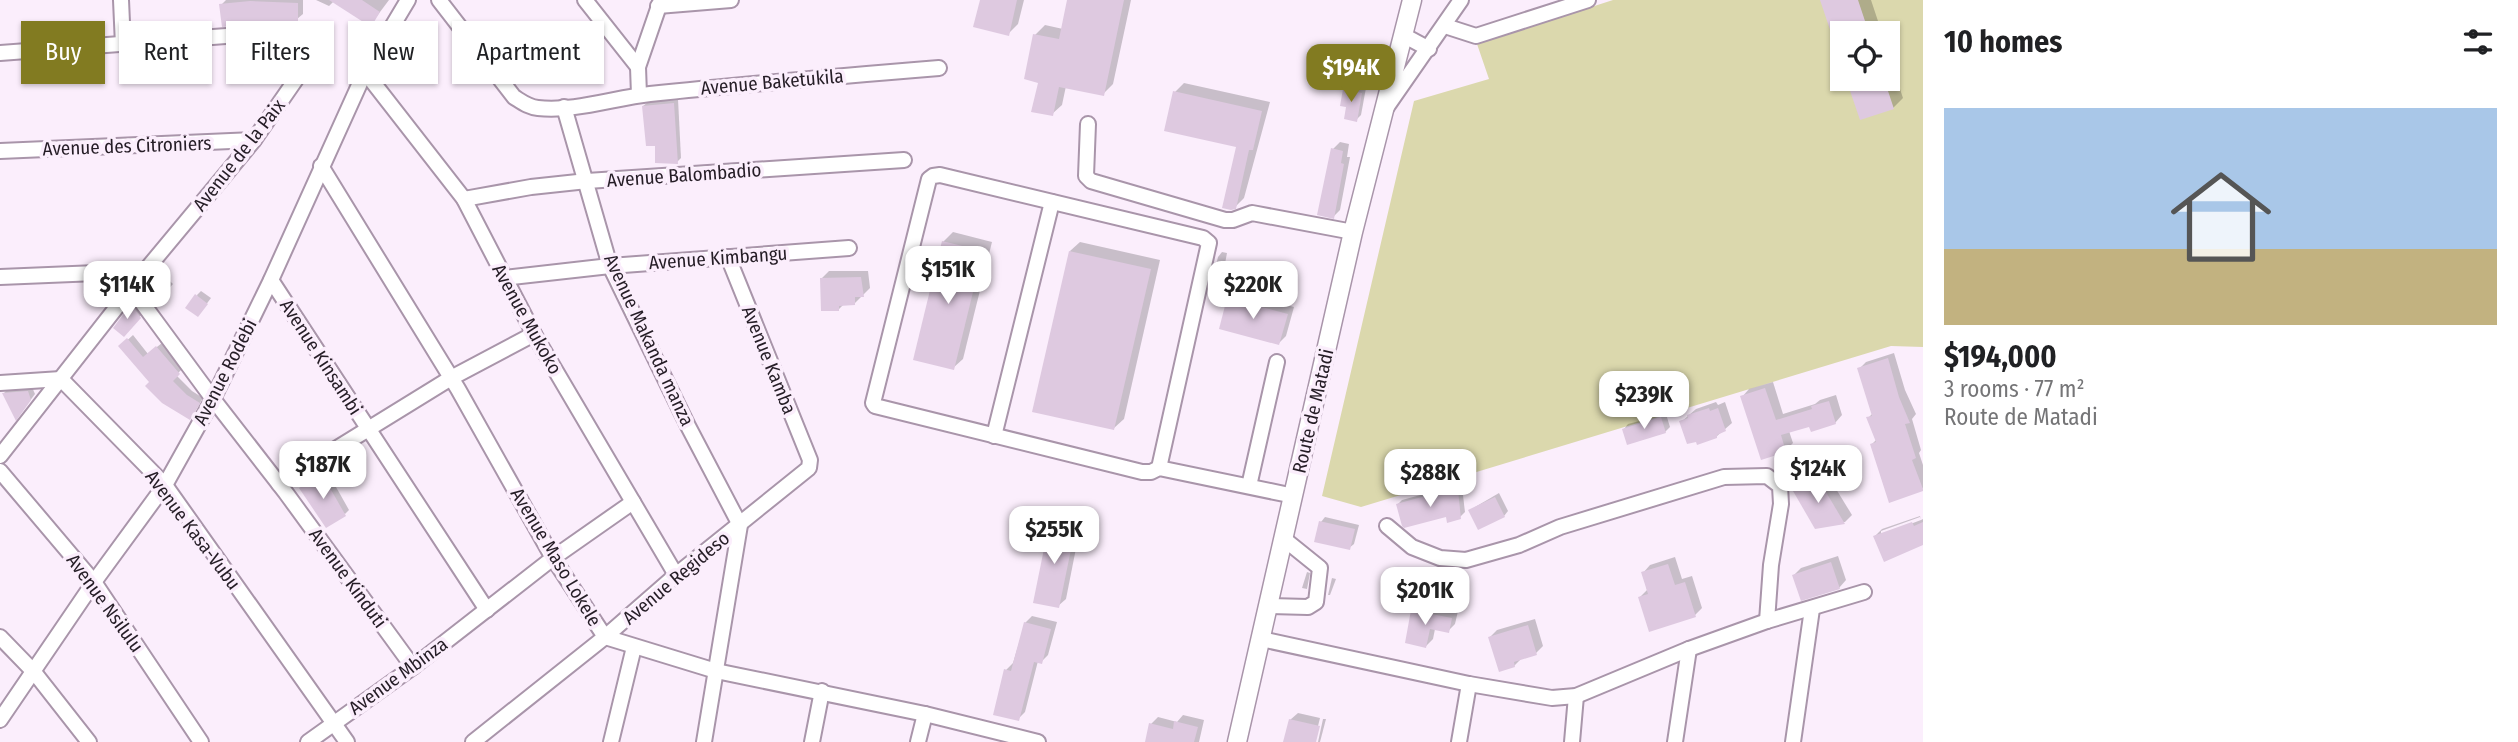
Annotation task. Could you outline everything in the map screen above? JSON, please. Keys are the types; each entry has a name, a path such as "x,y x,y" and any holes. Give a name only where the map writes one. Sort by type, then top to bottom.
{"main road":[{"name":"Route de Matadi","path":"1237,742 1353,232 1412,0"}],"street":[{"path":"121,0 122,21"},
{"name":"Avenue Rodebi","path":"395,21 408,0"},
{"name":"Avenue Baketukila","path":"439,0 514,97 528,106 564,107 639,95 769,81 939,68"},
{"path":"585,0 638,67"},
{"path":"639,95 638,67 660,3 731,0"},
{"path":"1381,115 1461,0"},
{"path":"1445,26 1476,36 1588,0"},
{"name":"Avenue de la Paix","path":"0,456 145,271 254,140 318,46 318,33 305,30 212,38"},
{"path":"1403,35 1429,49"},
{"name":"Avenue de la Paix","path":"0,53 119,45"},
{"name":"Avenue Rodebi","path":"0,720 94,582 165,485 213,399 271,280 359,84"},
{"name":"Avenue Mukoko","path":"374,84 464,199 534,334 676,575"},
{"name":"Avenue Makanda manza","path":"564,107 610,266 740,525"},
{"path":"1088,124 1086,176 1091,181 1224,220 1233,220 1252,213 1353,232"},
{"name":"Avenue des Citroniers","path":"0,151 254,140"},
{"name":"Avenue Balombadio","path":"464,199 531,187 587,181 904,160"},
{"name":"Avenue Maso Lokele","path":"321,166 451,378 553,558 605,637 716,671 822,691 1031,741"},
{"path":"1159,468 1209,243 1203,238 940,175 929,179 873,403 879,409 1142,472 1159,468 1294,496"},
{"path":"994,436 1052,202"},
{"name":"Avenue Kimbangu","path":"504,278 610,266 849,248"},
{"name":"Avenue Kamba","path":"727,257 810,464"},
{"path":"0,277 145,271"},
{"name":"Avenue Kinsambi","path":"271,280 487,610"},
{"name":"Avenue Kinduti","path":"132,289 413,667"},
{"path":"279,484 451,378 534,334"},
{"path":"1249,486 1277,362"},
{"path":"0,383 61,379"},
{"name":"Avenue Kasa-Vubu","path":"61,379 165,485 347,742"},
{"name":"Avenue Regideso","path":"473,742 806,472 810,464"},
{"name":"Avenue Nsilulu","path":"0,471 94,582 201,742"},
{"path":"1387,526 1412,547 1440,558 1466,559 1519,545 1560,527 1724,478 1767,476 1780,486 1781,497 1771,565 1767,621"},
{"name":"Avenue Mbinza","path":"308,742 413,667 553,558 633,502"},
{"path":"704,742 740,525"},
{"path":"1268,606 1308,607 1316,601 1320,568 1284,539"},
{"path":"1261,639 1469,684 1552,698 1576,696 1689,649 1767,621 1864,592"},
{"path":"1793,742 1812,609"},
{"path":"0,637 34,672 89,742"},
{"path":"611,742 634,646"},
{"path":"1675,742 1689,649"},
{"path":"1459,742 1469,684"},
{"path":"812,742 822,691"},
{"path":"1572,742 1576,696"},
{"path":"919,742 925,714"}],"shaded area":[{"path":"1613,0 1923,0 1923,347 1891,346 1361,507 1322,496 1414,101 1489,79 1477,44"}],"building":[{"path":"329,0 362,0 380,12 375,21 362,21"},
{"path":"980,0 1017,0 1009,36 973,27"},
{"path":"1067,0 1124,0 1104,96 1059,87 1053,116 1031,112 1038,83 1024,79 1033,34 1059,39"},
{"path":"1820,0 1858,0 1865,21 1830,21 1830,30"},
{"path":"250,1 298,3 298,21 226,21 226,27 222,27 219,4"},
{"path":"1343,89 1362,93 1357,122 1344,119 1346,107 1340,106"},
{"path":"1173,91 1262,111 1253,150 1249,150 1236,209 1222,208 1236,147 1164,131"},
{"path":"1850,91 1888,91 1894,109 1860,120"},
{"path":"674,103 678,164 655,163 655,146 646,146 642,106"},
{"path":"1331,148 1343,151 1341,163 1344,164 1334,219 1317,215"},
{"path":"942,241 983,251 954,370 913,360"},
{"path":"1069,251 1151,269 1114,430 1032,412"},
{"path":"155,277 170,289 157,304 144,289"},
{"path":"861,277 864,297 855,297 855,305 839,306 839,311 821,311 820,278"},
{"path":"195,294 208,304 198,317 185,308"},
{"path":"1227,298 1288,314 1279,345 1219,329"},
{"path":"131,304 141,318 124,337 113,328"},
{"path":"127,338 143,357 156,346 180,374 173,381 200,403 190,420 162,403 145,386 149,382 118,346"},
{"path":"1888,358 1910,423 1905,424 1916,458 1912,460 1923,489 1889,503 1870,444 1876,442 1866,417 1872,416 1857,368"},
{"path":"1765,388 1776,420 1829,401 1836,424 1811,432 1809,427 1781,435 1786,452 1761,460 1740,396"},
{"path":"28,391 31,400 16,421 2,393"},
{"path":"1709,408 1710,411 1718,408 1726,431 1717,435 1717,438 1697,445 1696,442 1687,444 1679,421 1688,418 1687,415"},
{"path":"1661,417 1666,433 1627,445 1622,429"},
{"path":"322,474 346,516 326,528 299,488"},
{"path":"1817,477 1845,524 1815,529 1793,491"},
{"path":"1458,490 1461,519 1447,523 1446,517 1404,528 1402,526 1396,504 1444,491"},
{"path":"1495,497 1505,517 1478,530 1468,510"},
{"path":"1319,521 1355,529 1350,550 1314,542"},
{"path":"1912,522 1914,526 1923,522 1923,545 1884,562 1873,536"},
{"path":"1049,524 1075,530 1059,608 1033,603"},
{"path":"1831,562 1840,589 1801,601 1792,575"},
{"path":"1668,564 1675,585 1685,582 1696,617 1649,632 1638,597 1648,594 1641,572"},
{"path":"1411,610 1452,618 1449,633 1430,629 1426,648 1405,643"},
{"path":"1024,622 1051,629 1042,664 1034,662 1019,721 993,715 1004,669 1011,671"},
{"path":"1528,625 1537,655 1514,662 1515,667 1499,672 1488,637"},
{"path":"1289,719 1320,726 1316,742 1283,742"},
{"path":"1174,721 1198,727 1194,742 1145,742 1149,723 1173,729"}]}
